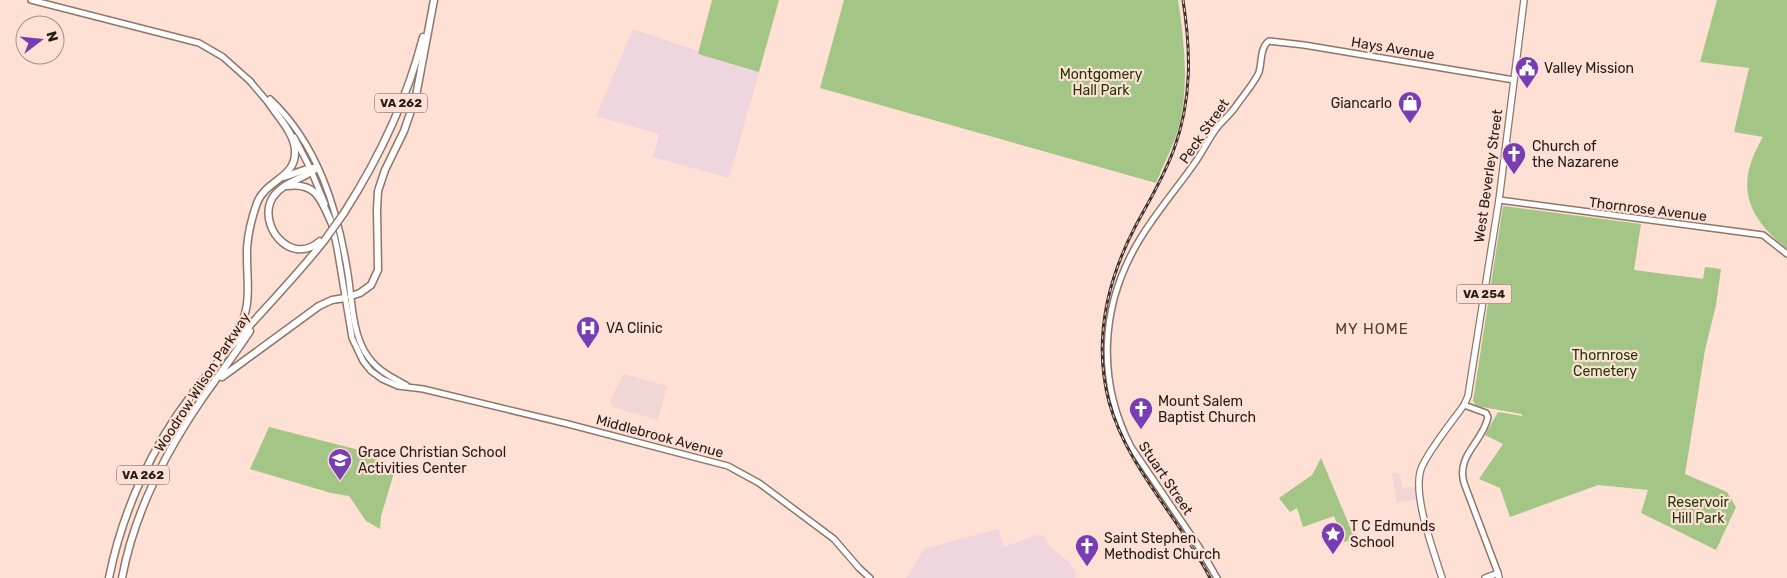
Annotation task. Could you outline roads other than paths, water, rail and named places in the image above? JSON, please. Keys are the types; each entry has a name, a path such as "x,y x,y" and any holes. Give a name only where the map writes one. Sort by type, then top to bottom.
{"highway":[{"name":"Woodrow Wilson Parkway","path":"109,578 125,520 142,478 166,433 200,384 262,313 344,212 379,153 402,100 417,58 433,0"},
{"path":"203,398 225,375 315,308 325,302 360,293 371,285 378,270 376,208 378,191 385,170 404,131 416,96 433,0"},
{"path":"200,384 216,360 230,345 240,328 248,299 247,250 252,219 258,202 271,183 290,170 293,164 295,148 288,131 269,103"},
{"path":"280,178 313,169"},
{"path":"313,169 274,195 268,211 273,230 280,240 290,248 305,250 314,247 323,239"},
{"path":"286,186 304,186 314,191 320,198 332,224"},
{"name":"Woodrow Wilson Parkway","path":"122,578 134,529 148,494 180,433 262,313"}],"main road":[{"path":"31,0 199,44 223,57 249,80 291,122 304,143 332,224 348,297"},
{"name":"West Beverley Street","path":"1442,578 1422,509 1420,475 1424,463 1464,405 1468,396 1499,200 1524,0"},
{"name":"Hays Avenue","path":"1268,40 1514,80"},
{"name":"Peck Street","path":"1174,192 1217,128 1232,112 1257,77 1264,46 1268,40"},
{"path":"249,80 289,128 313,169"},
{"name":"Middlebrook Avenue","path":"313,169 335,212 346,262 347,308 354,344 367,366 388,382 398,386 408,386 615,436 733,468 764,486 834,539 870,578"},
{"name":"Stuart Street","path":"1174,192 1136,245 1120,282 1112,307 1108,332 1107,369 1117,410 1130,445 1196,543 1217,578"},
{"name":"Thornrose Avenue","path":"1499,200 1763,235 1787,254"},
{"name":"Middlebrook Avenue","path":"348,297 358,336 366,354 373,364 383,372 408,386"},
{"path":"1464,405 1486,413 1488,416 1484,428 1463,463 1462,472 1466,489 1498,576 1485,578"}],"railway":[{"path":"1183,0 1186,19 1188,75 1187,94 1180,131 1170,159 1135,227 1117,269 1110,290 1106,312 1102,357 1109,402 1128,449 1198,556 1210,578"}],"place":[{"name":"Valley Mission","path":"1527,89"},
{"name":"Giancarlo","path":"1410,124"},
{"name":"Church of the Nazarene","path":"1514,175"},
{"name":"VA Clinic","path":"588,349"},
{"name":"Mount Salem Baptist Church","path":"1141,430"},
{"name":"Grace Christian School Activities Center","path":"340,481"},
{"name":"T C Edmunds School","path":"1333,555"},
{"name":"Saint Stephen Methodist Church","path":"1087,567"}],"district":[{"name":"MY HOME","path":"1372,329"}],"park label":[{"name":"Montgomery Hall Park","path":"1101,82"},
{"name":"Thornrose Cemetery","path":"1605,364"},
{"name":"Reservoir Hill Park","path":"1698,510"}]}
